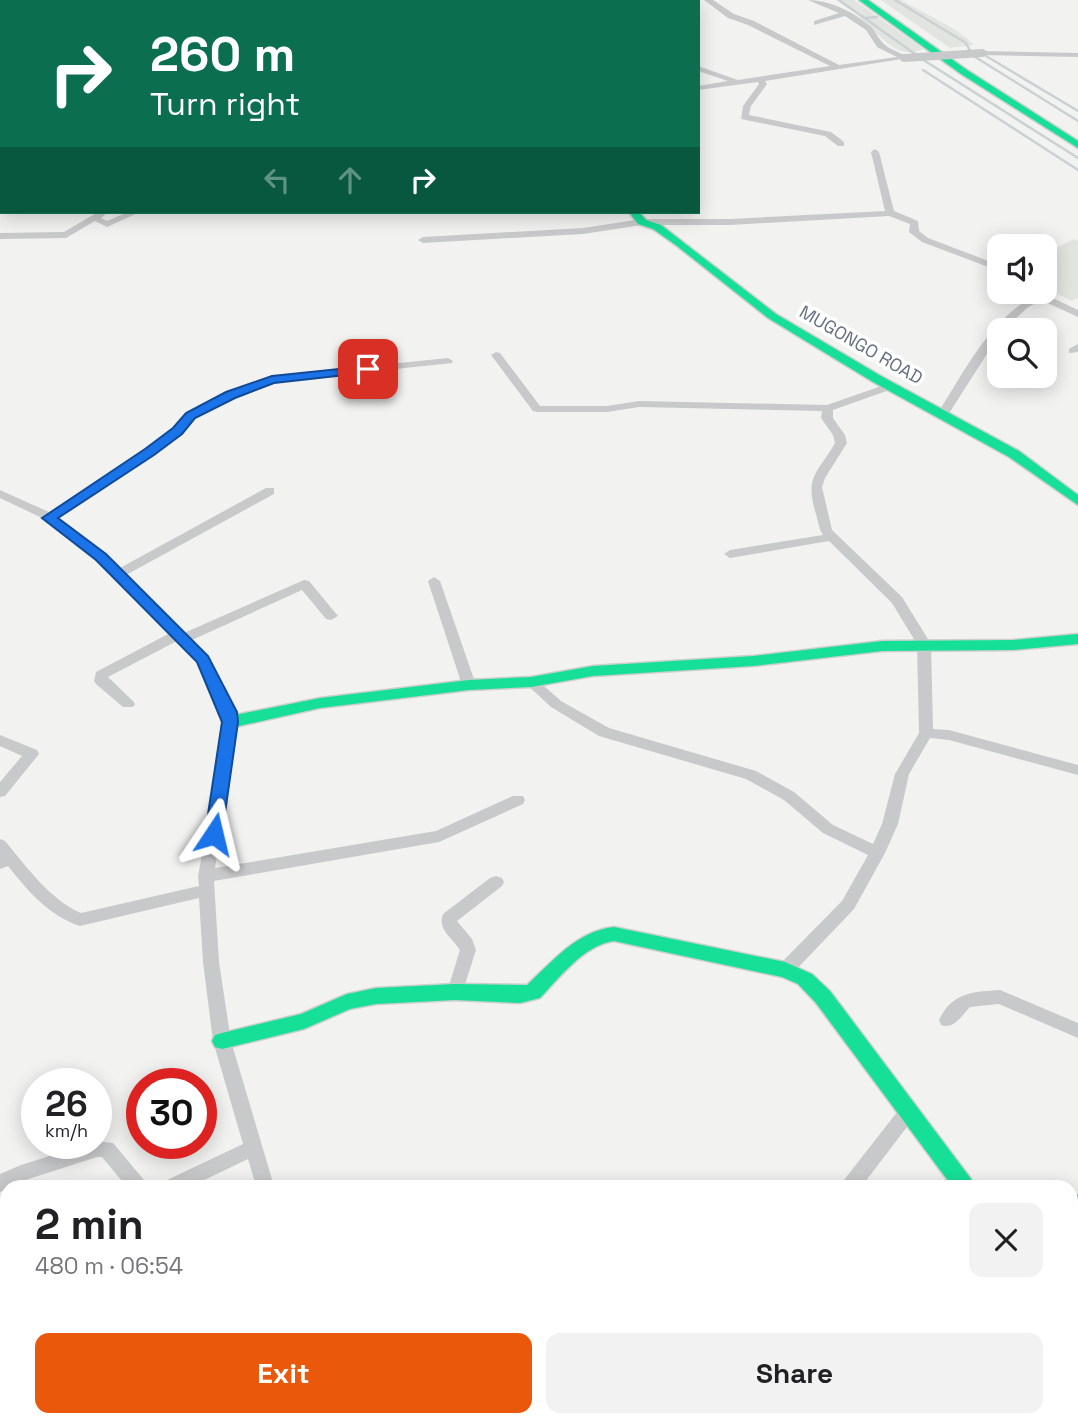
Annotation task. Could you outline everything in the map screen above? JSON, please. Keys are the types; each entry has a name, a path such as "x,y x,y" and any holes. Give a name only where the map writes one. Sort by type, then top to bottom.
{"main road":[{"path":"863,0 964,72 1078,145"},
{"path":"874,0 962,61 1078,133"},
{"name":"MUGONGO ROAD","path":"638,217 657,226 772,316 1014,454 1078,501"},
{"path":"230,722 320,703 469,685 531,682 604,670 740,663 882,646 1013,645 1078,639"},
{"path":"222,1041 304,1021 347,1002 376,996 455,992 520,995 533,992 576,951 606,934 785,970 805,979 823,997 959,1180"}],"street":[{"path":"707,0 731,16 751,23 837,67"},
{"path":"812,0 846,13 877,38 880,45 876,60"},
{"path":"817,23 846,13"},
{"path":"880,45 904,58"},
{"path":"700,88 741,84 876,60 982,52 1078,55"},
{"path":"700,69 741,84"},
{"path":"761,80 763,84 747,106 744,117 828,134 841,144"},
{"path":"875,152 890,213"},
{"path":"423,240 583,232 638,217 716,222 890,213 910,218 915,222 914,232 925,240 987,263"},
{"path":"0,236 66,234 101,214"},
{"path":"95,218 107,224 130,214"},
{"path":"944,413 1002,325 1025,304"},
{"path":"1057,304 1078,314"},
{"path":"496,355 537,409 607,409 639,404 828,408 891,386"},
{"path":"49,518 149,452 178,431 190,416 230,395 272,379 448,361"},
{"path":"785,970 848,905 877,853 890,824 902,774 926,733 924,644 897,600 826,531 825,514 818,503 816,487 841,443 839,435 827,418 828,408"},
{"path":"119,574 270,491"},
{"path":"0,494 49,518 80,538 119,574 203,659 229,712 230,722 206,883 211,962 222,1041 263,1180"},
{"path":"730,554 832,537"},
{"path":"434,581 469,685"},
{"path":"128,704 101,681 101,676 179,637 304,584 331,616"},
{"path":"531,682 573,716 604,732 751,775 789,796 828,829 877,853"},
{"path":"926,733 949,735 1078,770"},
{"path":"0,740 32,754 0,792"},
{"path":"3,855 28,881 70,916 80,920 206,883 439,836 518,800"},
{"path":"455,992 468,950 449,925 449,918 496,882"},
{"path":"947,1020 966,1000 995,996 1078,1031"},
{"path":"856,1180 907,1113"},
{"path":"6,1180 97,1149 113,1152 133,1180"},
{"path":"187,1180 253,1149"}],"shaded area":[{"path":"836,0 854,0 923,49 905,52 897,49 857,14"},
{"path":"881,0 901,0 956,30 974,45 950,48"},
{"path":"1074,239 1078,241 1078,298 1072,301 1057,294 1057,248"}],"waterway":[{"path":"839,0 922,59 1078,158"},
{"path":"895,0 966,43 972,55 1078,121"},
{"path":"865,18 877,17"},
{"path":"986,56 1078,111"},
{"path":"923,70 1078,170"}],"traffic: fast":[{"path":"863,0 964,72 1078,145"},
{"path":"636,214 642,222 657,227 681,244 772,316 877,379 1014,454 1078,501"},
{"path":"230,722 320,703 469,685 531,682 593,671 753,661 882,646 1013,645 1078,639"},
{"path":"222,1041 304,1021 347,1002 376,996 455,992 520,995 533,992 576,951 598,936 614,934 785,970 805,979 823,997 960,1180"}],"route":[{"path":"214,834 230,722 229,712 203,659 177,635 159,612 101,557 80,538 49,518 149,452 178,431 190,416 230,395 272,379 368,369"}]}
